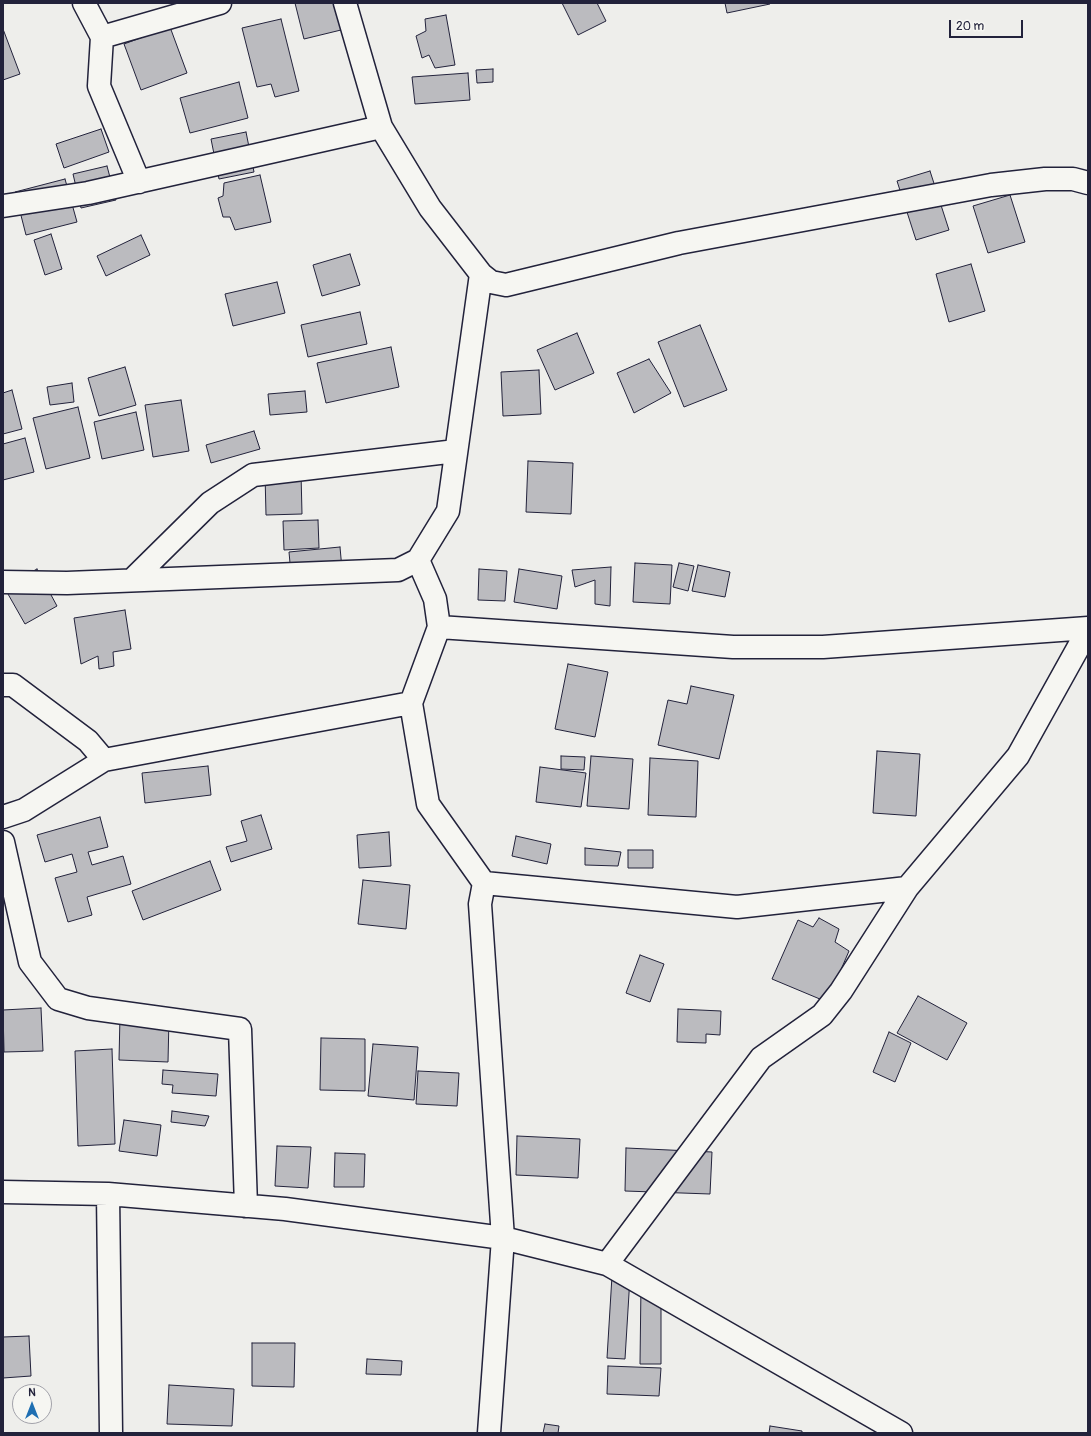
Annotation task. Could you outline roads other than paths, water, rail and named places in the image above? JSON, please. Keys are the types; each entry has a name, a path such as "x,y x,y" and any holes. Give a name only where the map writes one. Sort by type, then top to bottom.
{"street":[{"path":"84,3 102,37 99,86 139,182"},
{"path":"102,37 220,3"},
{"path":"345,3 381,127 430,208 481,274 491,282 506,285 679,243 991,185 1045,180 1073,180 1088,183"},
{"path":"3,206 88,193 381,127"},
{"path":"3,582 67,583 398,570 418,560 448,511 481,274"},
{"path":"132,580 210,503 253,475 456,451"},
{"path":"418,560 434,599 439,627 411,703 428,804 484,883 480,904 503,1238 489,1433"},
{"path":"439,627 733,647 823,647 1088,629"},
{"path":"607,1264 761,1058 822,1015 842,991 907,888 1018,756 1088,629"},
{"path":"3,684 13,685 88,741 104,760"},
{"path":"3,817 24,810 104,760 411,703"},
{"path":"3,842 30,962 58,999 88,1008 240,1029 246,1206"},
{"path":"484,883 737,907 907,888"},
{"path":"3,1192 108,1194 286,1209 503,1238 607,1264 898,1432"},
{"path":"108,1194 112,1433"}]}
